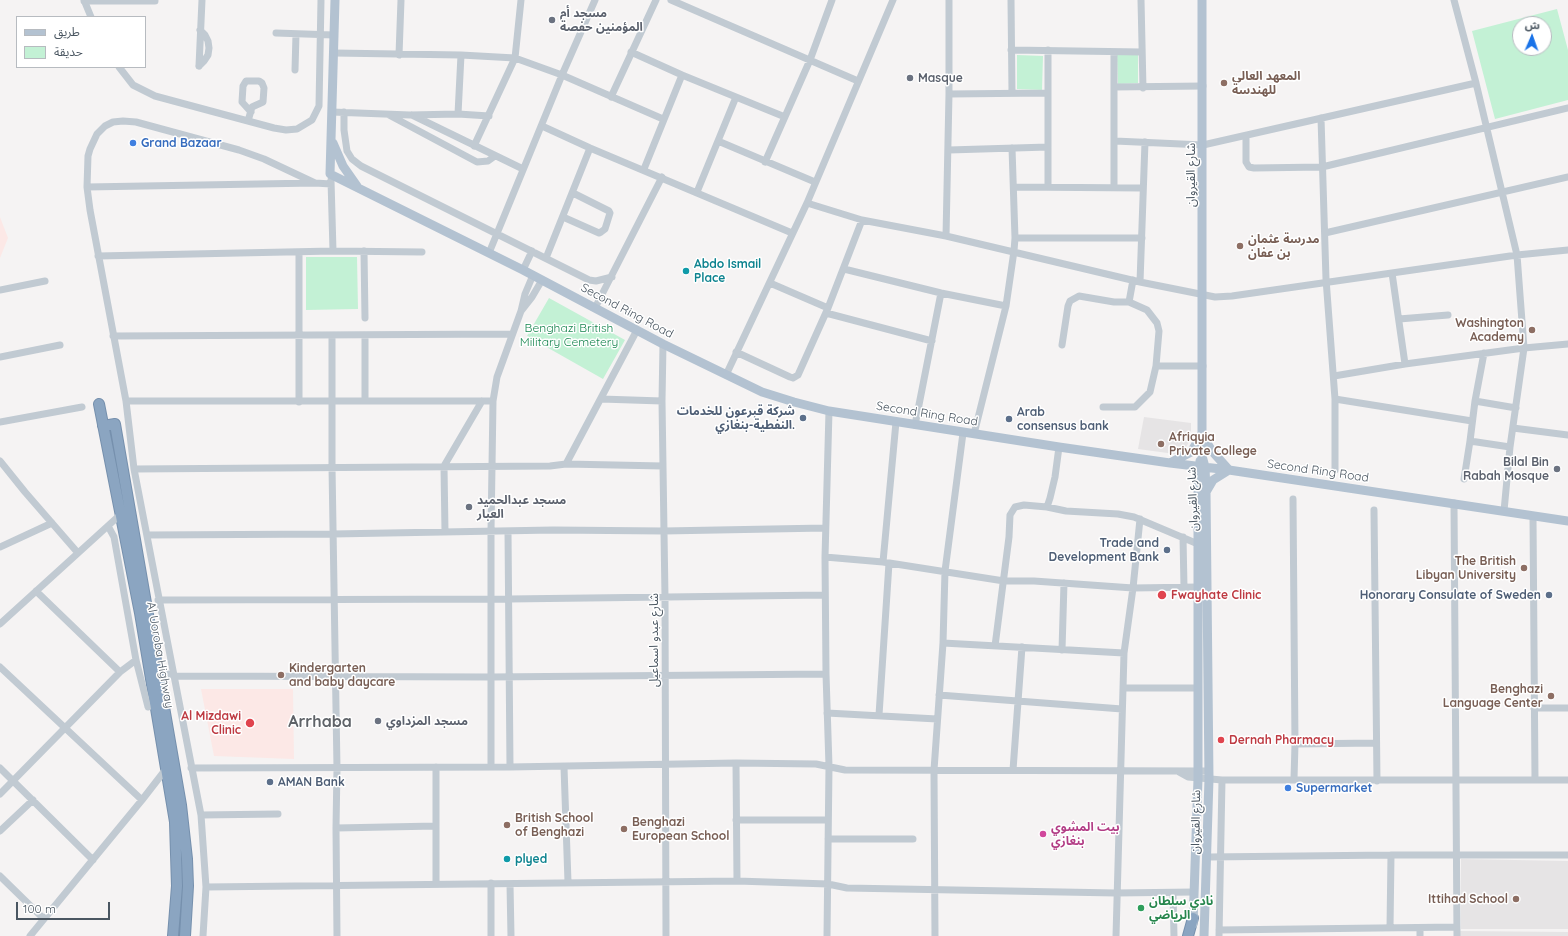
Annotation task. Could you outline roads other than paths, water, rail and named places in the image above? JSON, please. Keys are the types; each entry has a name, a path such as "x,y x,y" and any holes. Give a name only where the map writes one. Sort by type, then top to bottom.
{"highway":[{"name":"Al Uoroba Highway","path":"99,404 141,620 175,822 177,886 173,936"},
{"name":"Al Uoroba Highway","path":"103,426 115,424 185,832 188,886 185,936"},
{"path":"1188,936 1193,918"},
{"path":"168,936 174,921"}],"main road":[{"path":"330,174 335,0"},
{"name":"شارع القيروان","path":"1202,0 1202,467 1206,492 1209,775 1208,857 1204,936"},
{"path":"331,139 343,166 359,188"},
{"name":"Second Ring Road","path":"330,174 533,275 636,330 726,375 762,392 794,402 829,411 1059,448 1170,464 1229,470 1568,521"},
{"path":"1170,464 1191,452 1203,435 1212,451 1229,470 1213,480 1206,492"},
{"path":"1182,465 1190,473 1198,486"},
{"path":"1193,936 1198,775 1198,486 1202,467"}],"street":[{"path":"91,16 84,0 155,0"},
{"path":"200,30 202,0"},
{"path":"120,68 133,85 150,94 248,121 286,130 297,129 312,120 319,106 321,0"},
{"path":"399,55 402,0"},
{"path":"474,146 515,58 521,0"},
{"path":"489,253 562,75 595,0"},
{"path":"611,97 656,0"},
{"path":"671,0 858,81"},
{"path":"765,162 810,60 832,0"},
{"path":"726,375 807,203 893,0"},
{"path":"946,236 949,150 949,0"},
{"path":"1010,0 1012,93"},
{"path":"1140,0 1142,88"},
{"path":"1454,0 1503,192 1517,255 1524,348 1510,447 1504,512"},
{"path":"276,33 334,35"},
{"path":"295,70 296,34"},
{"path":"1011,50 1141,52"},
{"path":"1048,50 1048,187"},
{"path":"631,52 682,75 785,117"},
{"path":"1114,52 1114,187"},
{"path":"334,53 460,55 515,58 562,75 663,119"},
{"path":"458,114 460,55"},
{"path":"644,169 682,75"},
{"path":"248,121 251,112 252,107 263,102 264,88 262,83 259,81 246,81 243,86 242,102 251,112"},
{"path":"1115,141 1203,145 1476,83"},
{"path":"1114,87 1142,88 1203,86"},
{"path":"949,94 1048,93"},
{"path":"697,192 736,97"},
{"path":"1246,136 1246,162 1250,167 1322,168 1568,108"},
{"path":"332,112 410,115 458,114 489,116"},
{"path":"344,112 345,141 347,151 352,159 361,166 496,235 532,251 589,280 596,282 612,277"},
{"path":"387,114 477,162 488,161 495,156"},
{"path":"410,115 523,169"},
{"path":"1321,118 1327,282 1335,399 1335,470"},
{"path":"203,936 206,887 201,815 158,600 134,469 126,401 98,256 87,187 88,156 97,134 105,126 113,122 136,122 238,150 264,159 315,183"},
{"path":"542,126 590,148 644,169 792,233"},
{"path":"718,141 815,182"},
{"path":"1129,302 1137,281 1142,238 1145,142"},
{"path":"949,150 1048,147"},
{"path":"546,258 590,148"},
{"path":"974,434 1006,306 1016,238 1012,148"},
{"path":"330,174 333,251"},
{"path":"595,308 662,177"},
{"path":"1325,233 1568,177"},
{"path":"87,187 331,184"},
{"path":"1014,187 1143,188"},
{"path":"563,217 599,233 605,229 609,216 609,210 573,193"},
{"path":"807,203 862,220 946,236 1137,281 1215,297 1232,296 1517,255 1568,250"},
{"path":"736,352 793,378 798,374 827,311 862,220"},
{"path":"1016,238 1142,238"},
{"path":"98,256 333,251 422,252"},
{"path":"364,251 365,318"},
{"path":"523,270 532,251"},
{"path":"299,252 299,402"},
{"path":"844,269 940,294 1006,306"},
{"path":"1392,273 1405,364"},
{"path":"491,767 491,466 493,401 497,377 521,311 525,294 533,275"},
{"path":"521,311 532,298 542,280"},
{"path":"0,290 45,281"},
{"path":"770,283 827,311 932,341"},
{"path":"915,425 940,294"},
{"path":"1062,345 1068,306 1070,301 1079,296 1114,302 1129,302 1147,310 1157,323 1159,331 1156,366 1150,392 1135,407 1103,407"},
{"path":"1399,319 1448,314"},
{"path":"566,464 636,330"},
{"path":"113,336 512,334"},
{"path":"332,335 332,467 337,768 337,936"},
{"path":"365,335 366,401"},
{"name":"شارع عبدو اسماعيل","path":"664,344 662,401 665,597 666,936"},
{"path":"1334,376 1484,353 1568,344"},
{"path":"0,356 60,345"},
{"path":"1464,479 1475,401 1484,353"},
{"path":"1156,366 1203,366"},
{"path":"601,399 662,401"},
{"path":"1335,399 1472,421"},
{"path":"126,401 493,401"},
{"path":"445,532 444,466 482,401"},
{"path":"1475,401 1516,408"},
{"path":"0,422 82,407"},
{"path":"827,936 830,766 826,674 825,528 829,411"},
{"path":"879,715 886,562 896,422"},
{"path":"1513,428 1568,435"},
{"path":"935,936 934,770 943,643 945,571 963,433"},
{"path":"1470,441 1510,447"},
{"path":"1047,507 1055,477 1059,448"},
{"path":"0,461 78,553"},
{"path":"134,469 550,466 566,464 663,466"},
{"path":"1292,499 1295,744 1294,780"},
{"path":"1454,503 1457,936"},
{"path":"995,646 1004,581 1010,515 1015,507 1024,505 1047,507 1066,511 1118,514 1140,519 1198,544"},
{"path":"1374,510 1377,781"},
{"path":"0,624 120,514"},
{"path":"1533,516 1535,780"},
{"path":"1116,936 1124,653 1133,588 1140,519"},
{"path":"0,547 52,522"},
{"path":"108,526 114,538 136,660 148,707"},
{"path":"147,535 508,532 553,530 664,531 825,528"},
{"path":"508,532 510,767"},
{"path":"1183,537 1184,588"},
{"path":"825,556 886,562 1004,581 1034,580 1133,588 1198,587"},
{"path":"1062,650 1064,583"},
{"path":"36,591 120,672"},
{"path":"158,600 509,599 825,595"},
{"path":"943,643 1124,653"},
{"path":"1013,770 1022,647"},
{"path":"0,794 120,672 136,660"},
{"path":"157,666 165,673 173,676 510,677 826,674"},
{"path":"0,667 142,800"},
{"path":"1123,688 1198,688"},
{"path":"939,696 1122,708"},
{"path":"1534,708 1568,708"},
{"path":"827,713 938,719"},
{"path":"1295,744 1376,743"},
{"path":"191,768 564,767 736,763 816,764 845,770 1179,772 1209,775 1222,780 1568,780"},
{"path":"736,763 737,881"},
{"path":"436,767 436,884"},
{"path":"564,767 568,882"},
{"path":"0,768 93,860"},
{"path":"30,936 166,769"},
{"path":"1222,780 1219,933 1457,927"},
{"path":"0,831 33,800"},
{"path":"201,815 278,814"},
{"path":"736,820 828,820"},
{"path":"336,828 436,826"},
{"path":"828,839 913,839"},
{"path":"1390,928 1391,855"},
{"path":"1208,857 1568,855"},
{"path":"0,876 44,919"},
{"path":"206,887 737,881 828,884 847,888 1116,894 1194,892"},
{"path":"491,883 491,936"},
{"path":"510,884 511,936"},
{"path":"1173,893 1174,936"},
{"path":"1420,928 1420,936"}],"place":[{"name":"مسجد أم المؤمنين حفصة","path":"552,20"},
{"name":"Masque","path":"910,78"},
{"name":"المعهد العالي للهندسة","path":"1224,83"},
{"name":"Grand Bazaar","path":"133,143"},
{"name":"مدرسة عثمان بن عفان","path":"1240,246"},
{"name":"Abdo Ismail Place","path":"686,271"},
{"name":"Washington Academy","path":"1532,330"},
{"name":"شركة قبرعون للخدمات النفطية-بنغازي.","path":"803,418"},
{"name":"Arab consensus bank","path":"1009,419"},
{"name":"Afriqyia Private College","path":"1161,444"},
{"name":"Bilal Bin Rabah Mosque","path":"1557,469"},
{"name":"مسجد عبدالحميد العبار","path":"469,507"},
{"name":"Trade and Development Bank","path":"1167,550"},
{"name":"The British Libyan University","path":"1524,568"},
{"name":"Fwayhate Clinic","path":"1162,595"},
{"name":"Honorary Consulate of Sweden","path":"1549,595"},
{"name":"Kindergarten and baby daycare","path":"281,675"},
{"name":"Benghazi Language Center","path":"1551,696"},
{"name":"مسجد المزداوي","path":"378,721"},
{"name":"Al Mizdawi Clinic","path":"250,723"},
{"name":"Dernah Pharmacy","path":"1221,740"},
{"name":"AMAN Bank","path":"270,782"},
{"name":"Supermarket","path":"1288,788"},
{"name":"British School of Benghazi","path":"507,825"},
{"name":"Benghazi European School","path":"624,829"},
{"name":"بيت المشوي بنغازي","path":"1043,834"},
{"name":"plyed","path":"507,859"},
{"name":"Ittihad School","path":"1516,899"},
{"name":"نادي سلطان الرياضي","path":"1141,908"}],"district":[{"name":"Arrhaba","path":"320,722"}],"park label":[{"name":"Benghazi British Military Cemetery","path":"569,335"}]}
